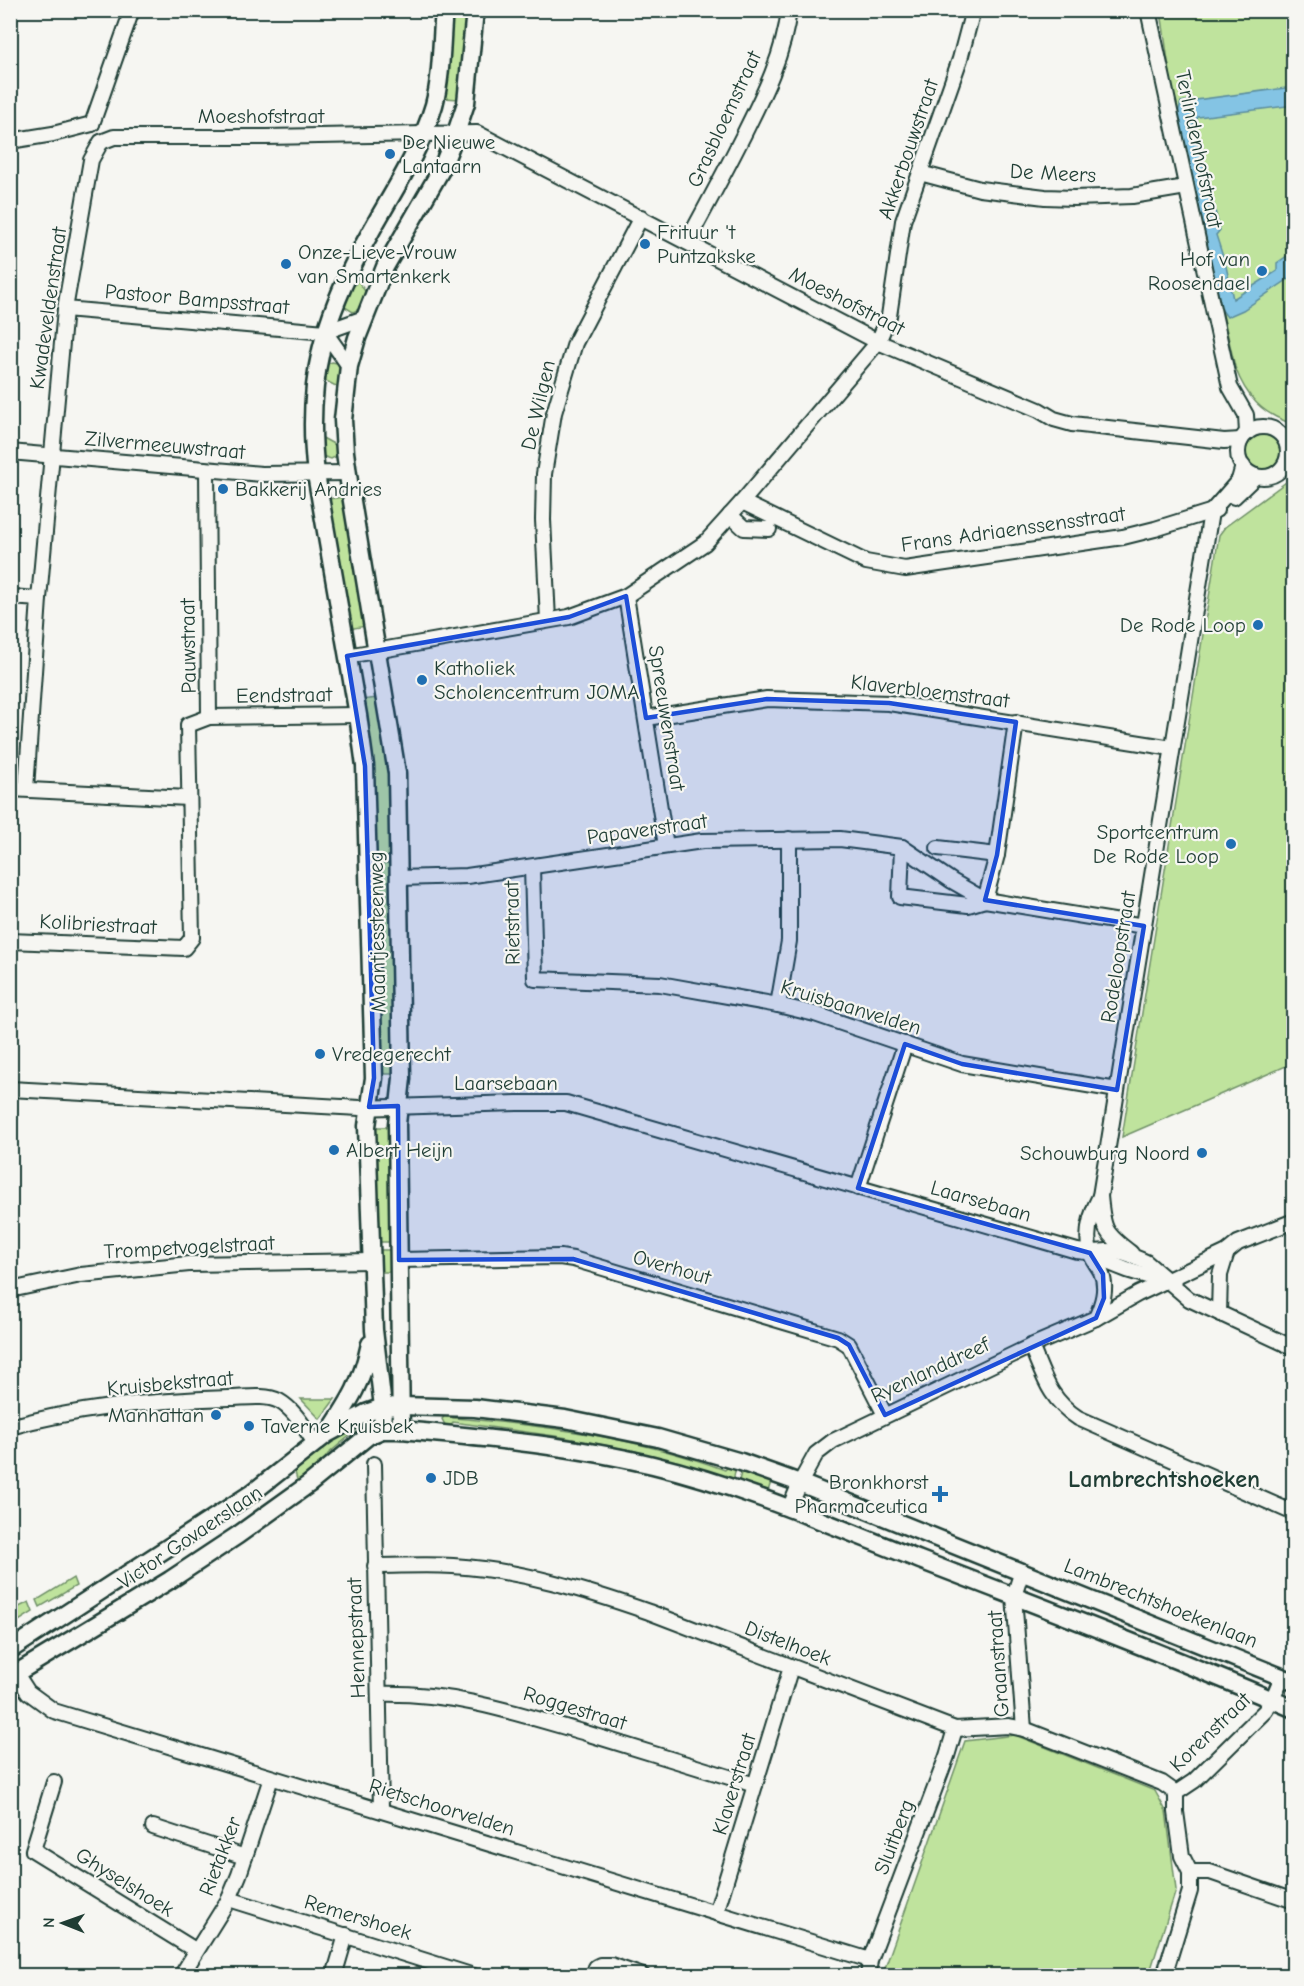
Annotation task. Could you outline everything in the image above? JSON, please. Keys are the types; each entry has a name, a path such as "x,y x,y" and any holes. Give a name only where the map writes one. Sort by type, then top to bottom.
{"street":[{"path":"101,142 92,124 132,10"},
{"name":"Maantjessteenweg","path":"382,1430 383,1407 374,1330 367,1126 374,1078 369,841 365,766 316,474 312,411 317,365 325,332 367,237 408,167 423,135 436,96 444,10"},
{"name":"Maantjessteenweg","path":"401,1430 397,1124 402,1078 398,773 348,473 343,420 349,366 364,318 385,267 441,170 466,103 475,10"},
{"name":"Grasbloemstraat","path":"687,242 733,156 771,77 787,30 789,10"},
{"name":"Akkerbouwstraat","path":"742,502 878,342 889,316 903,221 960,59 973,10"},
{"name":"Terlindenhofstraat","path":"1148,10 1230,387 1246,415 1244,437"},
{"path":"10,141 75,130 92,124"},
{"path":"423,135 456,133"},
{"name":"Moeshofstraat","path":"456,133 477,133 878,342 1039,410 1054,419 1072,424 1224,441 1244,437"},
{"name":"Moeshofstraat","path":"101,142 114,137 244,138 423,135"},
{"name":"Kwadeveldenstraat","path":"26,789 39,599 65,309 91,160 101,142"},
{"name":"De Meers","path":"920,172 980,189 1045,197 1132,196 1186,187"},
{"name":"De Wilgen","path":"548,620 543,520 544,474 554,413 575,343 641,217"},
{"name":"Pastoor Bampsstraat","path":"65,309 325,332 364,318"},
{"path":"325,332 349,366"},
{"path":"1261,427 1268,427 1281,434 1291,447 1284,466 1277,473 1268,476 1256,476 1243,466 1239,458 1239,449 1244,437 1261,427"},
{"name":"Zilvermeeuwstraat","path":"10,452 207,471 316,474"},
{"path":"1211,512 1239,480 1243,466"},
{"name":"Pauwstraat","path":"184,948 192,939 188,724 209,717 207,471"},
{"path":"316,474 348,473"},
{"name":"Frans Adriaenssensstraat","path":"742,502 866,562 905,569 1124,537 1225,506 1256,476"},
{"path":"347,656 569,617 626,596 705,543 742,502"},
{"name":"Rodeloopstraat","path":"1090,1253 1100,1240 1103,1224 1100,1196 1211,512"},
{"path":"730,515 744,528 769,529"},
{"name":"Spreeuwenstraat","path":"626,596 666,846"},
{"path":"10,597 39,599"},
{"name":"Klaverbloemstraat","path":"646,718 767,699 889,703 1173,748"},
{"name":"Eendstraat","path":"209,717 358,715"},
{"path":"985,900 997,855 1016,722"},
{"path":"10,789 188,798"},
{"path":"778,1005 789,941 789,838"},
{"name":"Papaverstraat","path":"399,878 467,876 702,841 840,839 902,847"},
{"path":"902,847 900,897 968,905 985,900"},
{"path":"902,847 985,900 1144,926"},
{"path":"938,848 997,855"},
{"name":"Rietstraat","path":"532,867 535,979"},
{"name":"Kolibriestraat","path":"10,941 184,948"},
{"name":"Kruisbaanvelden","path":"535,979 660,984 778,1005 815,1014 962,1064 1117,1090"},
{"path":"858,1188 905,1044"},
{"name":"Laarsebaan","path":"10,1089 369,1107 566,1103 1090,1253 1107,1263 1139,1275 1167,1280"},
{"name":"Rodeloopstraat","path":"1090,1253 1088,1234 1092,1212 1100,1196"},
{"name":"Ryenlanddreef","path":"800,1483 816,1454 833,1441 1031,1346 1096,1318 1167,1280 1227,1252 1238,1243 1293,1221"},
{"path":"1103,1224 1119,1244 1138,1258"},
{"name":"Laarsebaan","path":"1090,1253 1110,1251 1138,1258 1146,1262 1189,1299 1293,1348"},
{"path":"1219,1313 1220,1275 1227,1252"},
{"path":"1090,1253 1103,1274 1104,1298 1096,1318"},
{"name":"Overhout","path":"399,1260 560,1257 573,1259 838,1338 849,1345 885,1415"},
{"name":"Trompetvogelstraat","path":"10,1290 81,1275 189,1264 371,1260"},
{"name":"Victor Govaerslaan","path":"321,1438 355,1392 363,1374 374,1330"},
{"path":"1031,1346 1053,1396 1065,1409 1078,1418 1293,1513"},
{"name":"Kruisbekstraat","path":"10,1427 77,1412 176,1400 264,1397 279,1401 321,1438"},
{"name":"Lambrechtshoekenlaan","path":"383,1407 476,1408 598,1425 658,1438 741,1462 1022,1571 1288,1679 1272,1700"},
{"name":"Victor Govaerslaan","path":"10,1650 252,1493 321,1438 366,1413 383,1407"},
{"path":"382,1430 528,1442 654,1465 718,1484 1014,1596 1293,1709"},
{"name":"Victor Govaerslaan","path":"13,1672 170,1580 309,1484 368,1436 382,1430"},
{"name":"Hennepstraat","path":"374,1464 381,1809"},
{"path":"789,1509 800,1483"},
{"name":"Distelhoek","path":"375,1566 453,1566 533,1578 604,1597 955,1730 1009,1726 1024,1729 1162,1783 1176,1793"},
{"path":"1014,1596 1022,1571"},
{"name":"Graanstraat","path":"1014,1596 1024,1729"},
{"name":"Klaverstraat","path":"716,1913 791,1667"},
{"name":"Rietschoorvelden","path":"13,1672 28,1692 54,1711 870,1960"},
{"name":"Roggestraat","path":"379,1694 450,1698 495,1706 755,1785"},
{"name":"Korenstraat","path":"1176,1793 1200,1775 1265,1711 1272,1700"},
{"name":"Sluitberg","path":"868,1976 870,1960 955,1730"},
{"name":"Rietakker","path":"181,1976 195,1950 229,1899 270,1778"},
{"name":"Ghyselshoek","path":"54,1782 33,1850 195,1950"},
{"path":"1164,1976 1190,1892 1190,1872 1182,1856 1176,1812 1176,1793"},
{"path":"153,1827 245,1857"},
{"path":"1190,1872 1210,1872 1293,1901"},
{"name":"Remershoek","path":"229,1899 470,1975"},
{"path":"334,1976 346,1935"},
{"path":"593,1976 596,1967 605,1964 643,1976"}],"highlighted area":[{"path":"626,596 646,718 767,699 889,703 1016,722 997,855 985,900 1144,926 1117,1090 962,1064 905,1044 858,1188 1090,1253 1103,1274 1104,1298 1096,1318 885,1415 849,1345 838,1338 573,1259 399,1260 398,1106 369,1107 374,1078 365,766 347,656 569,617"}],"green space":[{"path":"451,11 468,11 459,99 444,98"},
{"path":"1161,11 1293,11 1293,424 1272,415 1256,403 1244,387 1235,367 1173,97"},
{"path":"354,275 367,294 361,308 353,312 344,304"},
{"path":"332,362 337,363 341,371 340,388 322,379 325,365"},
{"path":"1263,435 1275,440 1280,452 1275,464 1263,469 1251,464 1246,452 1251,440"},
{"path":"319,436 339,447 337,456 331,459 322,456"},
{"name":"Sportcentrum De Rode Loop","path":"1293,477 1293,1063 1122,1137 1219,535 1225,527"},
{"path":"344,497 366,626 349,629 328,499"},
{"path":"378,698 391,766 392,857 375,857 361,700"},
{"path":"393,863 396,1057 392,1074 380,1074 375,864"},
{"path":"376,1127 389,1127 392,1242 377,1242"},
{"path":"378,1250 392,1250 392,1272 378,1272"},
{"path":"301,1399 335,1399 320,1419"},
{"path":"447,1413 453,1413 453,1418 557,1429 625,1441 725,1470 730,1465 736,1466 733,1482 635,1456 636,1451 562,1437 453,1422 451,1428 445,1425 442,1419"},
{"path":"359,1420 360,1427 298,1484 294,1468"},
{"path":"742,1469 772,1479 767,1494 738,1484"},
{"path":"73,1578 76,1586 40,1607 37,1600"},
{"path":"29,1602 33,1612 11,1626 11,1611"},
{"path":"1015,1735 1155,1791 1166,1811 1176,1890 1149,1975 880,1975 880,1971 884,1971 965,1741"}],"water":[{"path":"1293,87 1293,107 1198,117 1193,125 1220,230 1216,235 1233,299 1277,271 1277,263 1293,252 1293,276 1243,310 1227,317 1221,309 1178,113 1181,102"}],"place":[{"name":"De Nieuwe Lantaarn","path":"390,154"},
{"name":"Frituur 't Puntzakske","path":"645,244"},
{"name":"Onze-Lieve-Vrouw van Smartenkerk","path":"286,264"},
{"name":"Hof van Roosendael","path":"1262,271"},
{"name":"Bakkerij Andries","path":"223,489"},
{"name":"De Rode Loop","path":"1258,625"},
{"name":"Katholiek Scholencentrum JOMA","path":"422,680"},
{"name":"Sportcentrum De Rode Loop","path":"1231,844"},
{"name":"Vredegerecht","path":"320,1054"},
{"name":"Albert Heijn","path":"334,1150"},
{"name":"Schouwburg Noord","path":"1202,1153"},
{"name":"Manhattan","path":"216,1415"},
{"name":"Taverne Kruisbek","path":"249,1426"},
{"name":"JDB","path":"431,1478"},
{"name":"Bronkhorst Pharmaceutica","path":"940,1494"}],"district":[{"name":"Lambrechtshoeken","path":"1164,1479"}]}
